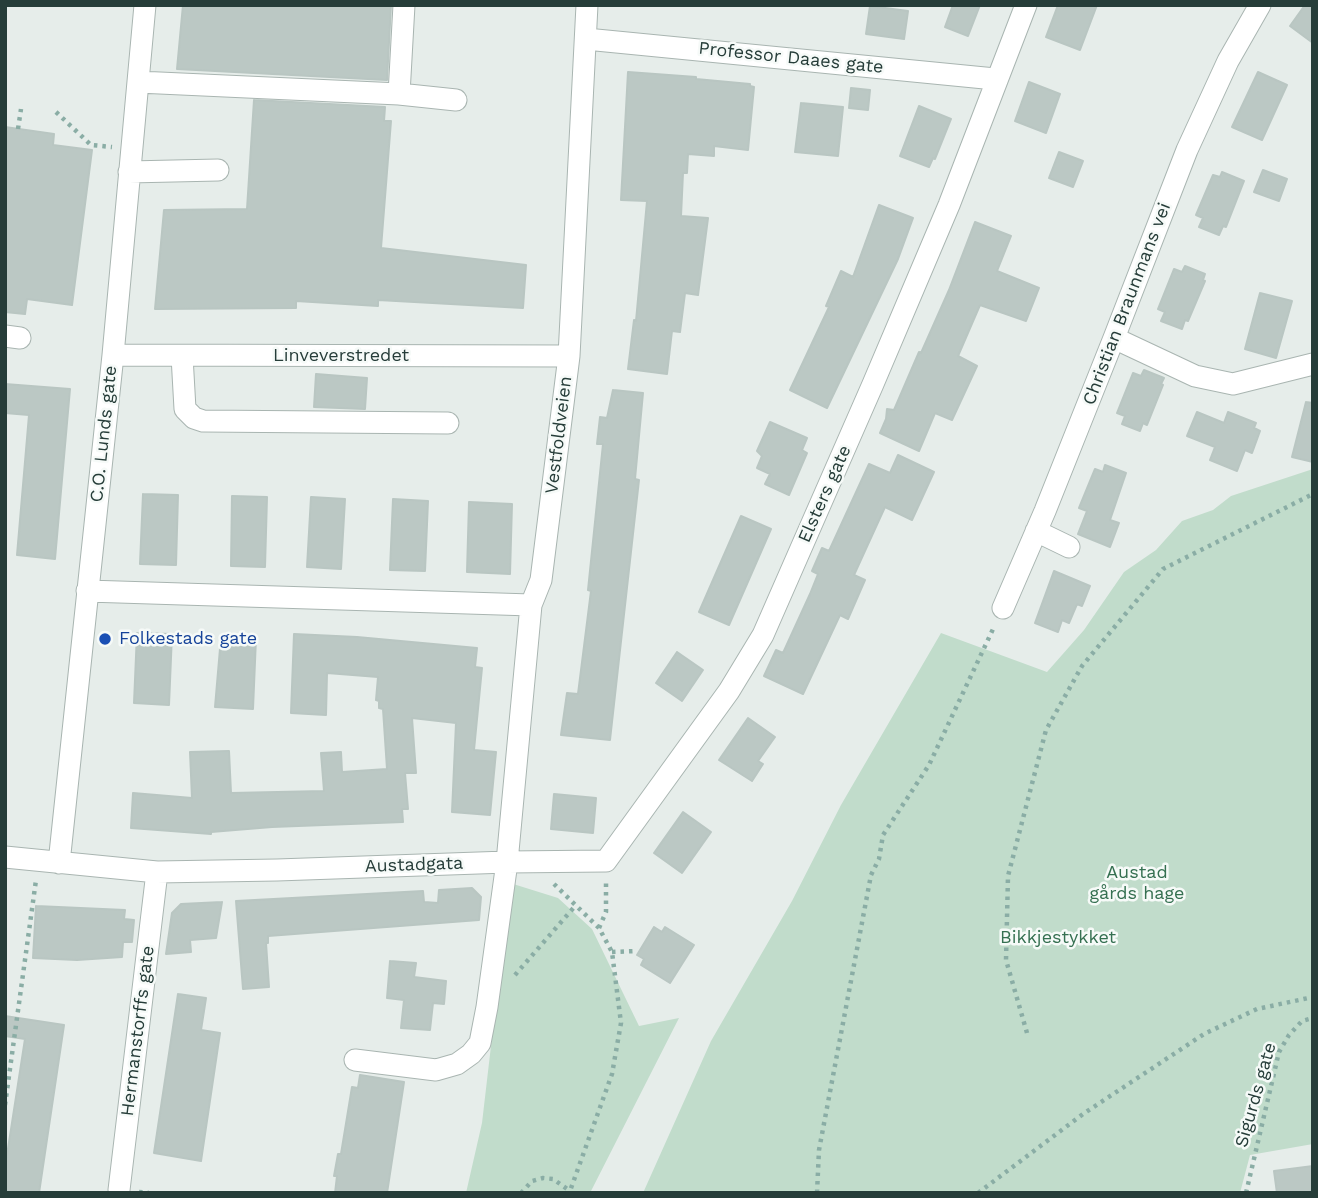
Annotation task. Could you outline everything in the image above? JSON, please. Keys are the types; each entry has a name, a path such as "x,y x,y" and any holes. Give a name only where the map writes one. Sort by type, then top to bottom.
{"street":[{"name":"C.O. Lunds gate","path":"60,863 113,355 145,5"},
{"path":"399,94 404,5"},
{"name":"Vestfoldveien","path":"506,862 531,605 541,580 569,356 587,5"},
{"name":"Elsters gate","path":"606,861 729,691 763,635 938,231 1026,5"},
{"name":"Christian Braunmans vei","path":"1003,608 1114,338 1187,150 1228,61 1260,5"},
{"name":"Professor Daaes gate","path":"586,38 995,79"},
{"path":"138,82 399,94 456,100"},
{"path":"129,172 218,170"},
{"path":"1114,338 1195,376 1233,384 1313,364"},
{"name":"Linveverstredet","path":"113,355 569,356"},
{"path":"183,356 185,409 194,418 203,421 448,423"},
{"path":"1036,531 1069,547"},
{"path":"87,592 531,605"},
{"name":"Austadgata","path":"5,858 157,872 506,862"},
{"path":"355,1060 436,1070 457,1064 471,1054 480,1043 487,1007 506,862 606,861"},
{"name":"Hermanstorffs gate","path":"119,1190 157,872"}],"path":[{"path":"18,129 21,108"},
{"path":"56,111 91,145 113,148"},
{"path":"1027,1033 1006,960 1008,876 1046,730 1082,666 1163,569 1313,494"},
{"path":"817,1193 819,1150 871,875 879,859 883,835 929,765 1003,608"},
{"path":"600,928 606,912 606,861"},
{"path":"5,1105 36,880"},
{"path":"521,1193 533,1181 543,1178 553,1179 570,1192 612,1074 621,1023 612,952 600,928 548,880"},
{"path":"514,976 576,905"},
{"path":"612,952 637,951"},
{"path":"978,1193 1083,1114 1204,1034 1257,1009 1313,997"},
{"name":"Sigurds gate","path":"1245,1193 1279,1052 1302,1021 1313,1018"}],"green space":[{"name":"Bikkjestykket","path":"1313,469 1313,1144 1250,1155 1240,1193 643,1193 711,1041 792,901 841,805 941,633 1047,672 1084,630 1124,572 1156,550 1182,521 1213,510 1231,496"},
{"path":"510,883 558,898 592,929 639,1026 679,1018 590,1193 466,1193 482,1123"}],"building":[{"path":"183,5 391,5 387,80 177,69"},
{"path":"953,5 980,5 968,36 945,27"},
{"path":"1058,5 1097,5 1080,50 1046,37"},
{"path":"1305,5 1313,5 1313,43 1290,26"},
{"path":"870,6 908,11 904,39 866,34"},
{"path":"628,72 696,77 750,84 754,87 748,150 714,146 714,156 688,154 687,173 683,173 681,216 708,218 698,295 685,293 680,332 672,331 667,374 628,369 634,320 636,321 647,201 621,200"},
{"path":"1258,72 1287,85 1262,140 1232,127"},
{"path":"1029,82 1060,94 1046,133 1015,121"},
{"path":"851,88 870,90 868,110 849,108"},
{"path":"254,100 385,107 384,121 391,121 381,248 526,265 523,308 378,300 378,306 296,301 296,308 155,309 164,210 247,209"},
{"path":"801,103 843,107 838,156 795,152"},
{"path":"919,106 951,119 935,159 933,158 929,167 900,156"},
{"path":"5,127 54,134 53,145 92,150 72,305 27,299 25,314 5,312"},
{"path":"1059,152 1083,161 1073,187 1049,178"},
{"path":"1263,170 1287,179 1279,201 1254,192"},
{"path":"1222,172 1244,181 1226,227 1223,226 1219,235 1199,227 1203,218 1196,215 1213,175 1220,177"},
{"path":"879,205 913,218 898,259 827,408 790,390 829,307 826,306 841,271 853,277"},
{"path":"975,222 1011,236 997,271 1039,288 1026,321 980,305 958,356 977,366 952,420 935,413 919,451 880,433 887,409 894,410 919,352 921,353"},
{"path":"1185,266 1205,274 1205,281 1182,329 1161,321 1165,312 1158,309 1174,269 1182,272"},
{"path":"1260,293 1292,301 1276,358 1245,349"},
{"path":"1144,370 1164,378 1147,425 1143,423 1140,431 1122,424 1125,416 1117,413 1133,373 1141,376"},
{"path":"316,374 367,378 365,409 314,407"},
{"path":"5,384 70,389 55,559 17,555 29,415 5,413"},
{"path":"613,390 643,393 635,479 639,480 610,740 561,735 567,693 578,694 591,591 588,590 603,444 597,444 600,417 607,418"},
{"path":"1306,402 1313,403 1313,462 1292,457"},
{"path":"1197,412 1224,423 1228,412 1256,423 1254,428 1260,431 1252,453 1245,450 1237,471 1210,460 1215,447 1187,436"},
{"path":"770,422 807,438 802,450 807,453 789,495 765,484 770,474 757,468 762,456 757,451"},
{"path":"898,455 934,472 912,520 885,507 854,575 865,580 848,619 840,615 803,694 764,676 776,650 783,653 818,574 812,571 822,548 829,551 869,464 890,473"},
{"path":"1105,465 1126,473 1110,520 1119,523 1110,547 1078,534 1087,511 1079,508 1095,469 1103,472"},
{"path":"143,494 178,495 176,565 140,564"},
{"path":"232,496 267,497 265,567 231,566"},
{"path":"311,497 345,499 341,569 307,567"},
{"path":"393,499 428,501 425,571 390,570"},
{"path":"469,502 512,504 510,574 467,572"},
{"path":"741,516 771,529 729,625 699,612"},
{"path":"1054,571 1090,586 1082,606 1077,604 1069,623 1062,620 1058,632 1035,623"},
{"path":"137,633 172,634 169,705 134,703"},
{"path":"294,634 477,648 475,667 482,668 474,750 496,752 490,815 452,812 456,723 412,718 416,773 405,773 408,809 402,809 403,822 272,827 211,834 131,828 133,793 192,798 190,752 229,751 231,793 324,791 321,753 341,752 342,772 387,769 383,709 379,708 379,701 376,700 378,677 327,673 326,715 291,713"},
{"path":"221,637 256,638 253,709 215,707"},
{"path":"677,652 703,670 682,701 656,683"},
{"path":"748,718 775,737 758,761 763,764 752,781 719,760"},
{"path":"554,794 596,798 593,833 551,829"},
{"path":"683,812 711,832 682,873 654,853"},
{"path":"472,888 481,897 479,920 268,936 266,943 269,987 243,989 236,901 423,891 424,902 438,903 439,890"},
{"path":"222,902 216,938 190,940 191,952 166,954 172,913 181,904"},
{"path":"36,906 125,910 124,919 134,920 132,942 123,942 122,957 77,960 33,958"},
{"path":"654,927 662,932 665,927 694,945 670,983 641,965 644,959 637,955"},
{"path":"390,961 416,963 414,977 446,981 444,1004 433,1003 430,1030 401,1028 404,1000 387,998"},
{"path":"178,994 206,998 201,1030 220,1033 201,1161 154,1153"},
{"path":"5,1016 64,1025 39,1193 5,1193 5,1168 25,1039 5,1036"},
{"path":"360,1075 404,1082 387,1193 335,1193 337,1176 334,1176 338,1154 341,1154 352,1087 358,1088"},
{"path":"1313,1166 1313,1193 1277,1193 1274,1171"}],"place":[{"name":"Folkestads gate","path":"105,639"}],"park label":[{"name":"Austad gårds hage","path":"1137,883"}]}
